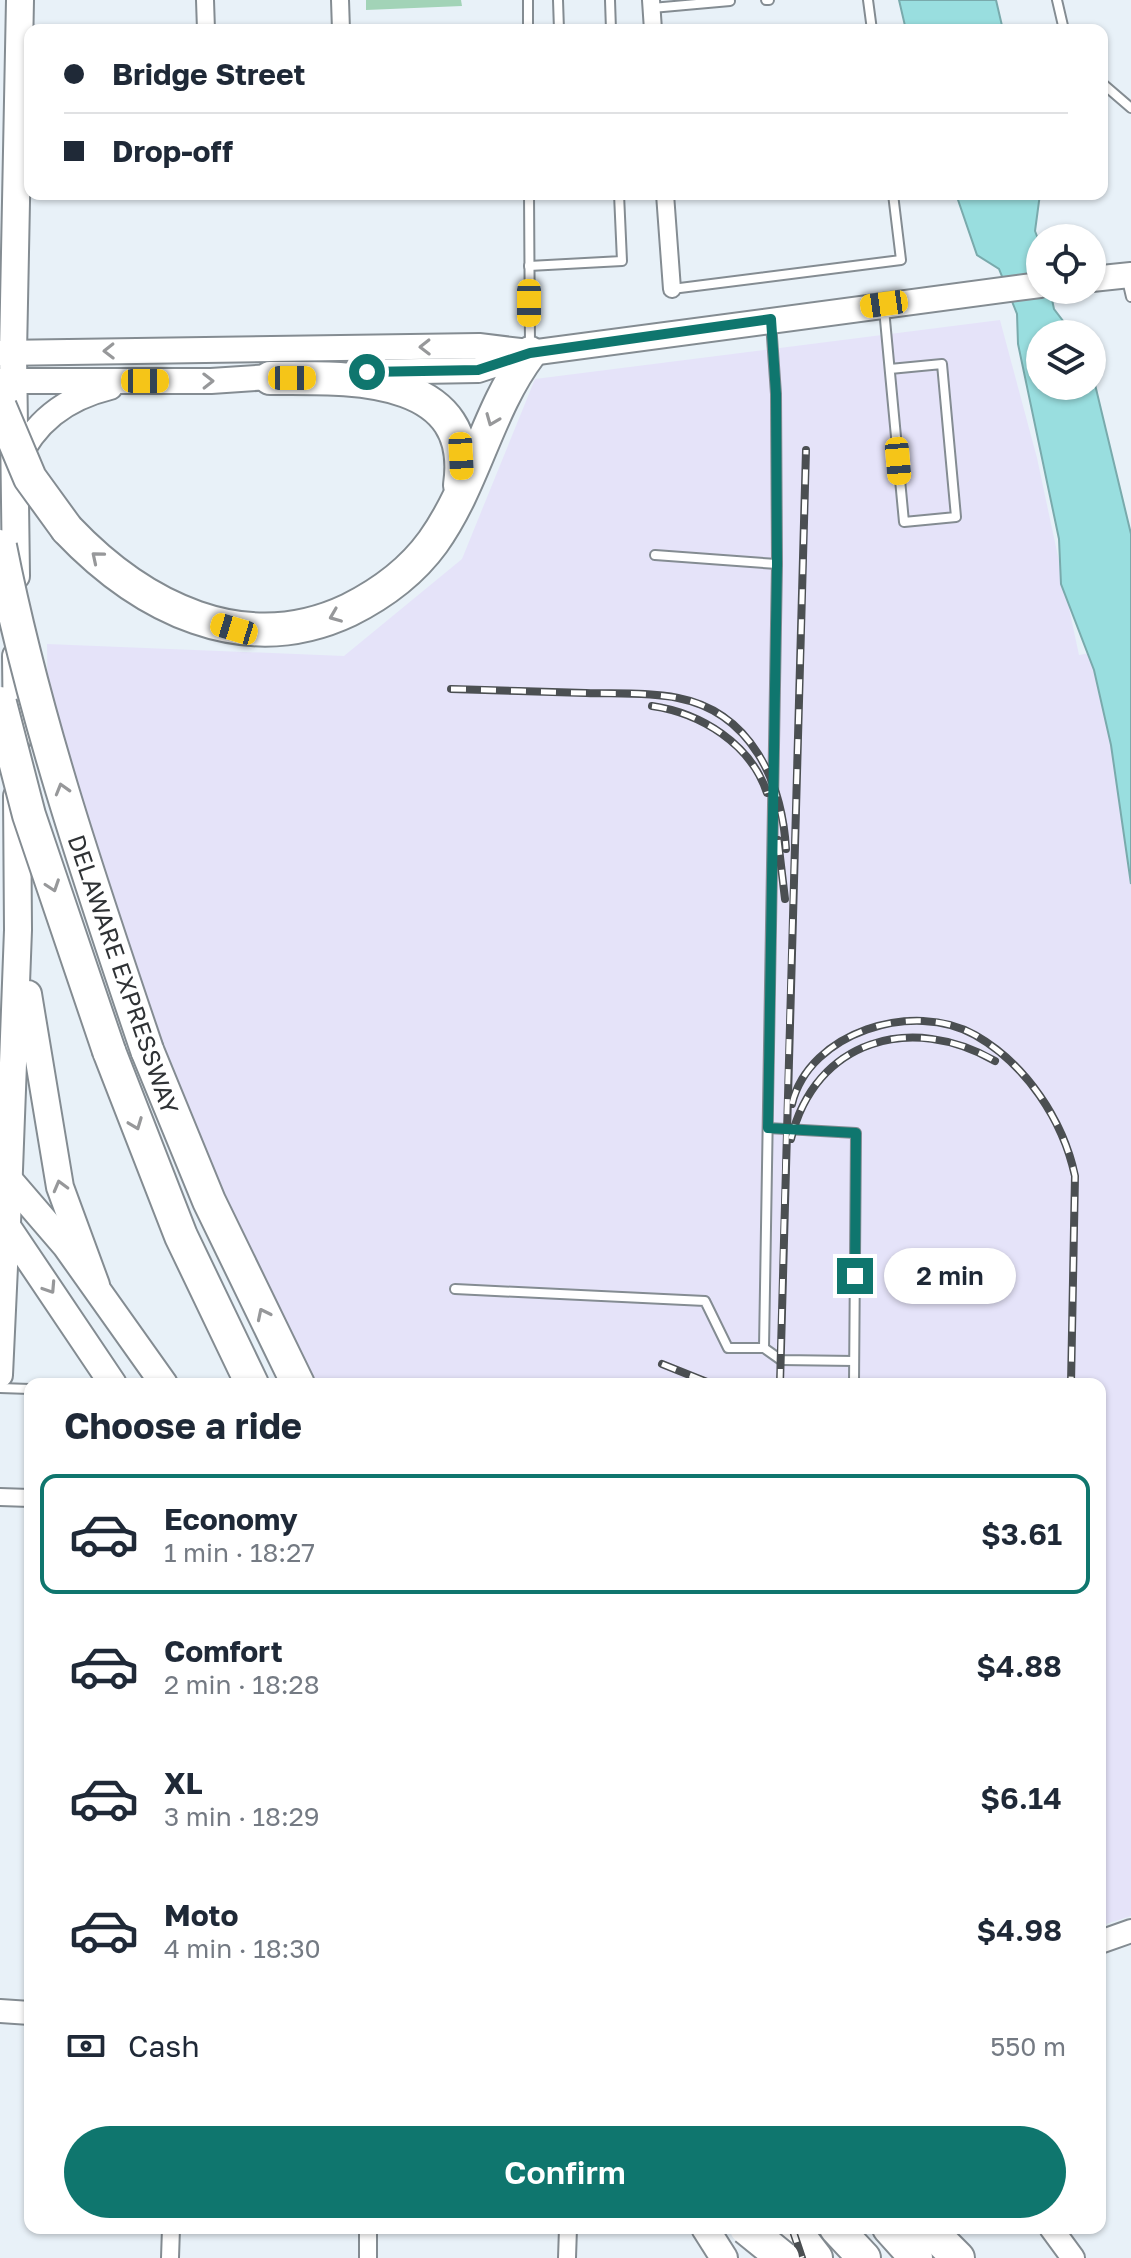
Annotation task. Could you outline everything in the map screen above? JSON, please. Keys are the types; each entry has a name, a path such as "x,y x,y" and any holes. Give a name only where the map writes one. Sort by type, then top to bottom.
{"highway":[{"path":"5,389 30,478 67,529 94,557 142,591 191,616 234,629 267,632 303,627 337,615 368,601 399,579 433,542 459,494 505,388 530,353"},
{"path":"270,378 376,381 408,389 432,404 460,444 462,472 459,494"},
{"name":"DELAWARE EXPRESSWAY","path":"0,546 41,715 85,867 147,1050 209,1201 295,1378"},
{"name":"DELAWARE EXPRESSWAY","path":"6,693 29,815 109,1051 181,1236 249,1378"},
{"path":"753,2234 783,2258"},
{"path":"798,2234 816,2258"},
{"path":"842,2234 864,2258"},
{"path":"894,2234 916,2258"},
{"path":"934,2234 958,2258"}],"main road":[{"path":"20,0 5,389 14,466 6,693 18,930 48,1131 73,1230 96,1285"},
{"path":"1106,281 1129,283"},
{"path":"5,389 270,378 339,372 478,370 530,353 1026,287"},
{"path":"7,353 479,346 530,353"},
{"path":"14,466 36,427 54,412 94,391 145,381"},
{"path":"0,1375 8,1019 18,930"},
{"path":"4,1175 96,1285 160,1378"},
{"path":"4,1219 109,1378"},
{"path":"709,2234 724,2258"},
{"path":"751,2234 769,2258"}],"street":[{"path":"205,0 206,24"},
{"path":"340,0 341,24"},
{"path":"651,4 653,24"},
{"path":"665,200 672,289"},
{"path":"0,1497 24,1498"},
{"path":"1106,1940 1131,1931"},
{"path":"0,2011 24,2013"},
{"path":"170,2258 171,2234"},
{"path":"368,2234 368,2258"},
{"path":"567,2258 568,2234"},
{"path":"1055,2234 1073,2258"}],"lane":[{"path":"528,0 528,24"},
{"path":"558,0 559,24"},
{"path":"610,0 611,24"},
{"path":"868,0 871,24"},
{"path":"1057,0 1063,24"},
{"path":"651,4 730,1"},
{"path":"1108,88 1131,108"},
{"path":"529,200 530,353"},
{"path":"529,266 622,261 619,200"},
{"path":"672,289 901,260 894,200"},
{"path":"884,304 904,522 956,517 942,364 890,369"},
{"path":"764,1348 777,564 776,394 771,319"},
{"path":"655,555 777,564"},
{"path":"768,1128 856,1133 854,1378"},
{"path":"455,1289 705,1301 728,1348 764,1348 781,1360 854,1361"},
{"path":"0,1388 24,1389"}],"shaded area":[{"path":"1000,320 1037,458 1079,655 1131,646 1131,1916 1106,1924 1106,1378 308,1378 162,1067 48,720 47,644 344,656 462,559 535,379"}],"green space":[{"path":"366,0 461,0 462,6 366,10"}],"water":[{"path":"899,0 996,0 1002,24 905,24"},
{"path":"958,200 1039,200 1036,224 1026,224 1026,304 1053,304 1062,320 1026,320 1026,382 1018,344 1017,314 999,269 977,255"},
{"path":"1030,400 1099,400 1131,534 1131,884 1111,745 1094,670 1061,584 1059,539"}],"railway":[{"path":"780,1378 806,450"},
{"path":"451,689 644,694 678,698 703,706 725,718 743,734 758,754 778,799 786,849"},
{"path":"652,706 688,716 722,734 749,760 767,793"},
{"path":"778,840 785,899"},
{"path":"792,1104 802,1079 819,1058 841,1041 867,1029 895,1022 923,1021 950,1025 975,1035 1010,1061 1052,1114 1075,1176 1071,1378"},
{"path":"791,1139 803,1105 821,1078 844,1058 871,1044 900,1038 931,1039 963,1046 995,1061"},
{"path":"662,1364 697,1378"},
{"path":"794,2234 802,2258"}],"route":[{"path":"367,372 478,370 499,366 530,353 771,319 776,394 777,564 768,1128 856,1133 855,1276"}]}
